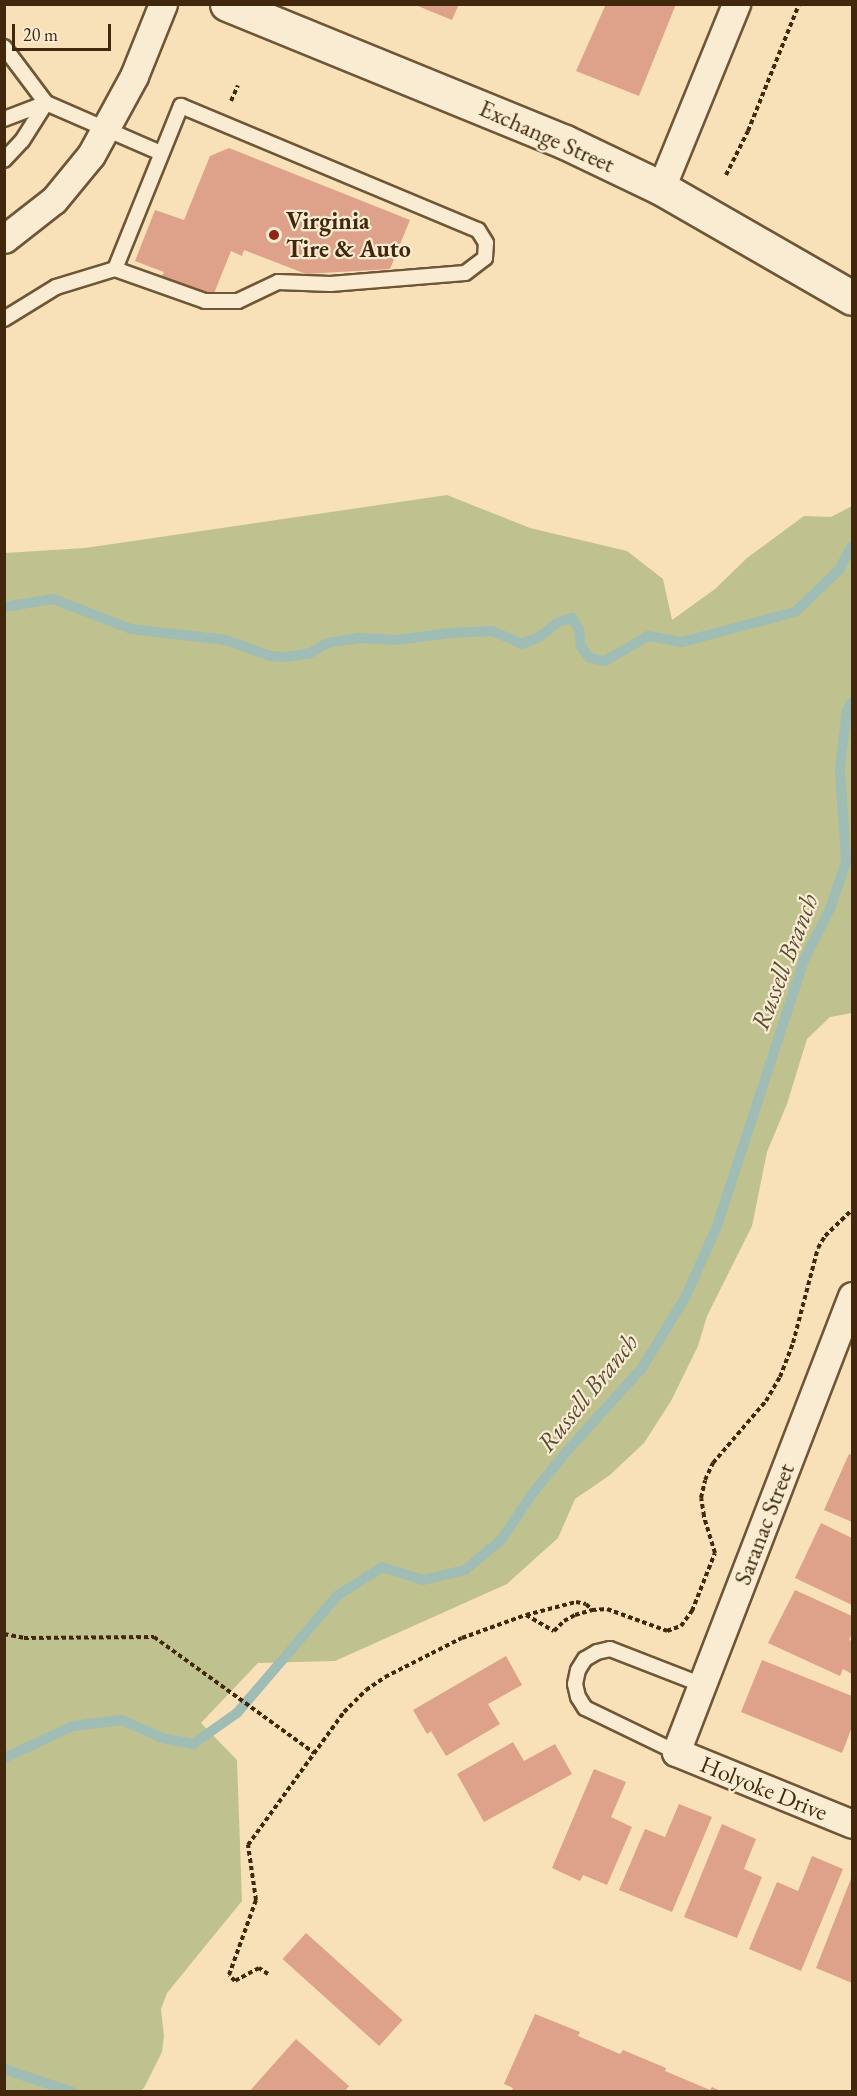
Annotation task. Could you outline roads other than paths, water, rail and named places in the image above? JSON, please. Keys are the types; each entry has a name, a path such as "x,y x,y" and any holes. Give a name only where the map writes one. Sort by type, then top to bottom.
{"street":[{"path":"4,239 54,200 91,155 134,76 164,4"},
{"name":"Exchange Street","path":"227,4 494,111 661,189 852,298"},
{"path":"661,189 736,4"},
{"name":"Saranac Street","path":"676,1752 852,1296"},
{"name":"Holyoke Drive","path":"676,1752 852,1824"}],"lane":[{"path":"4,47 46,103 161,153"},
{"path":"4,119 46,103"},
{"path":"4,160 22,141 46,103"},
{"path":"4,319 56,287 115,269 206,301 238,302 278,282 330,284 465,273 485,258 486,243 478,230 181,106 115,269"},
{"path":"676,1752 585,1708 578,1697 575,1684 578,1670 585,1659 610,1648 703,1685"}],"waterway":[{"path":"4,607 53,599 131,629 226,640 270,656 286,657 310,653 327,643 359,638 397,640 450,633 492,631 522,644 539,637 558,622 572,618 579,629 581,647 590,658 605,661 648,636 682,642 795,612 839,570 852,546"},
{"name":"Russell Branch","path":"4,1758 73,1726 122,1720 162,1738 193,1744 237,1713 337,1596 382,1567 423,1580 465,1570 501,1540 532,1494 567,1451 642,1368 686,1296 717,1226 804,960 830,909 846,862 840,768 847,710 852,702"},
{"path":"4,2069 72,2092"}],"place":[{"name":"Virginia Tire & Auto","path":"274,235"}]}
